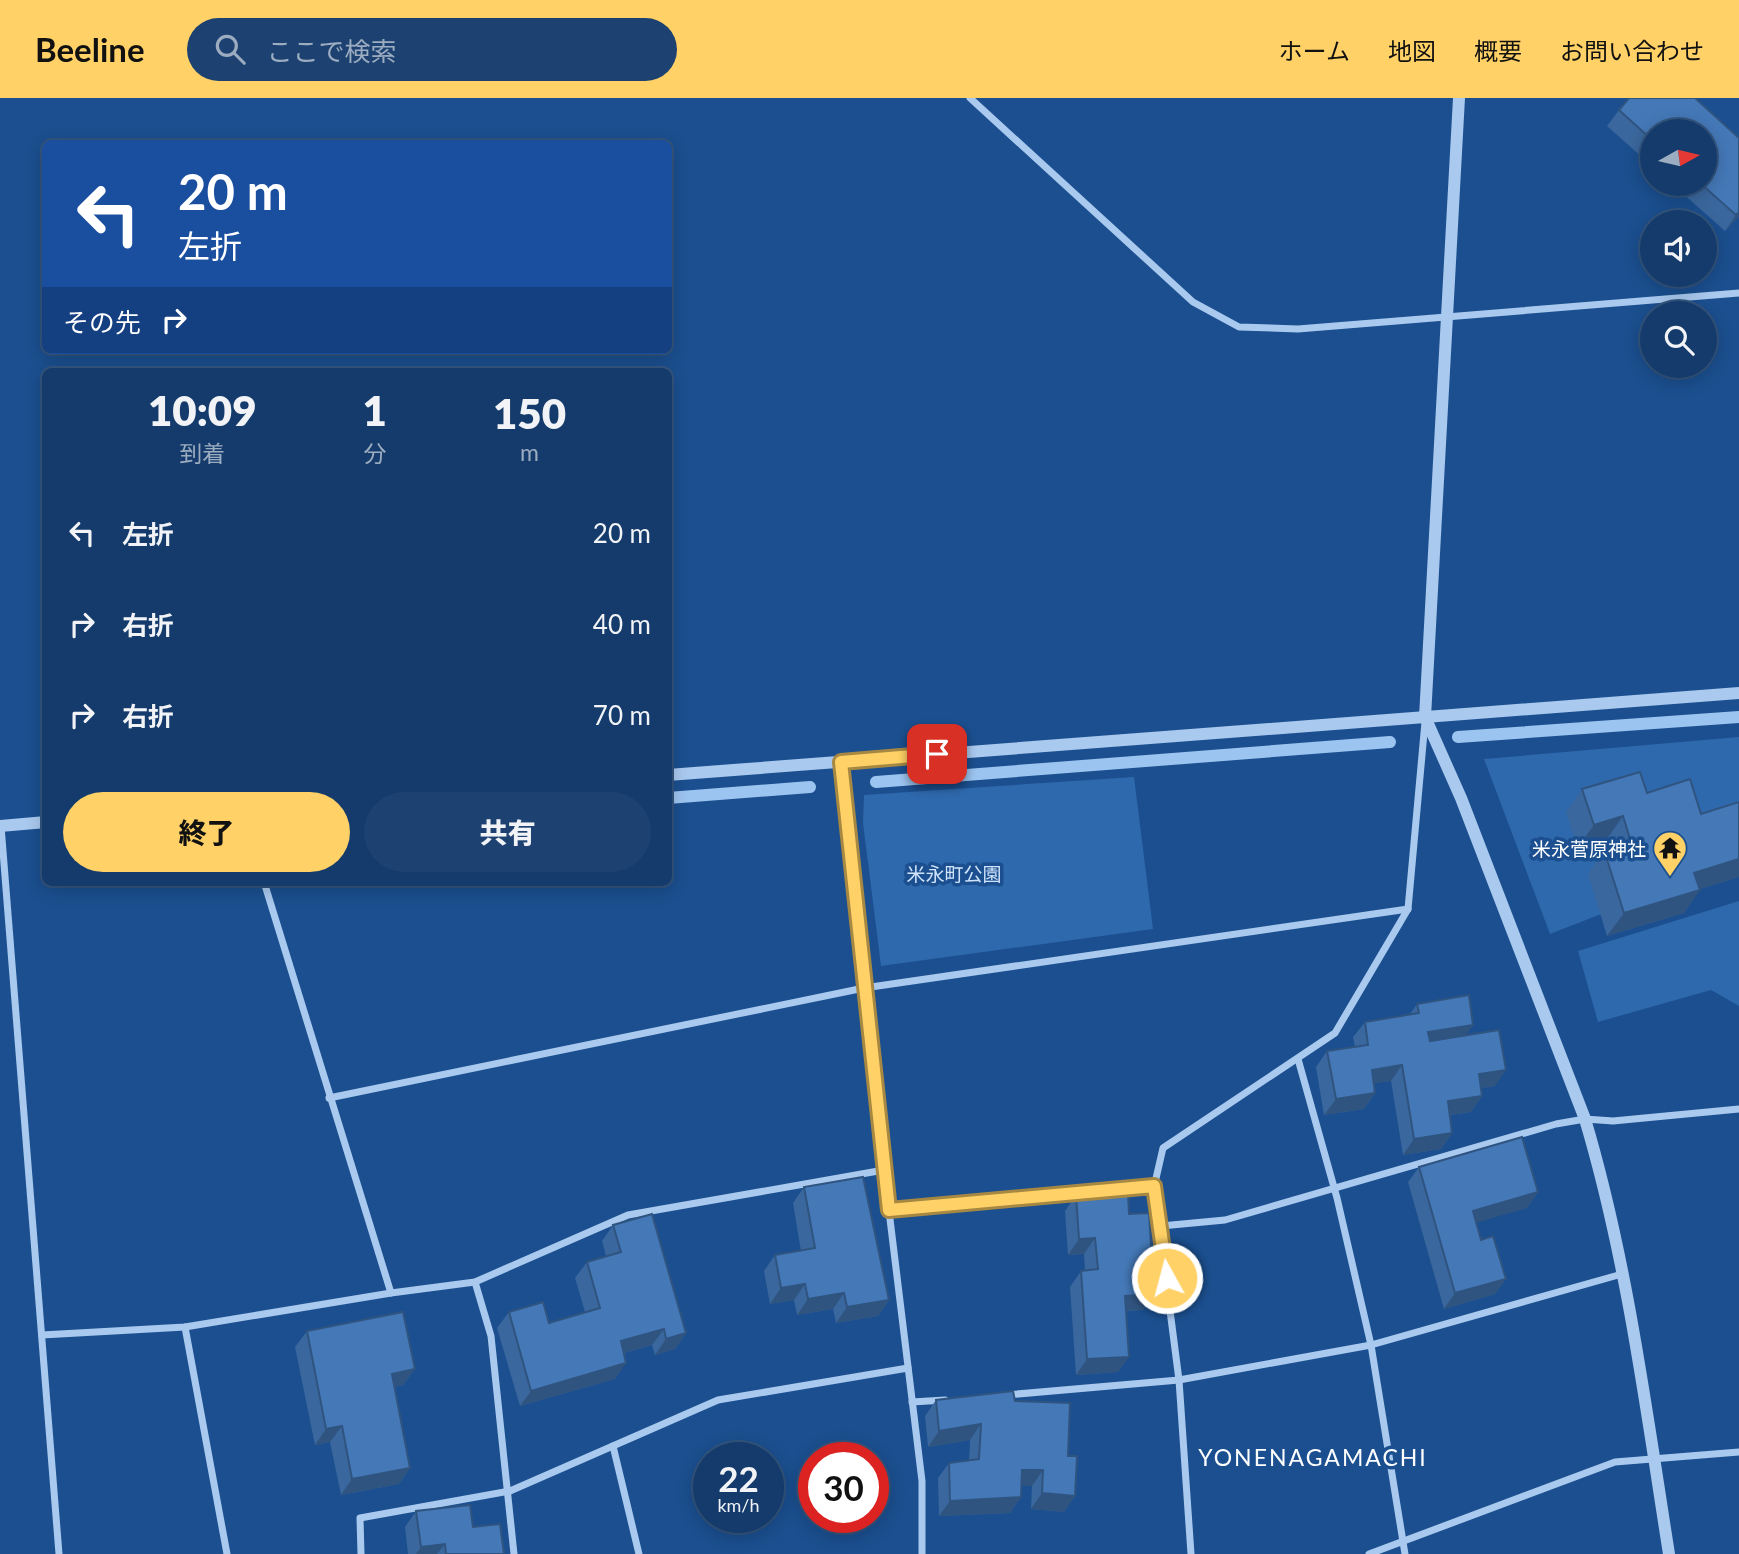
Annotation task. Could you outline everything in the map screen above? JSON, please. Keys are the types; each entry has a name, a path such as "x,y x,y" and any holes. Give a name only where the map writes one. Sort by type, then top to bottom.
{"street":[{"path":"970,98 1193,302 1239,327 1298,329 1739,293"},
{"path":"1191,1554 1179,1380 1154,1186 1163,1148 1335,1034 1408,909 1425,717 1459,98"},
{"path":"672,775 1739,693"},
{"path":"1425,717 1461,798 1585,1119 1599,1167 1622,1275 1669,1554"},
{"path":"841,762 884,1170 922,1481 922,1554"},
{"path":"42,822 1,826 59,1554"},
{"path":"265,886 391,1293"},
{"path":"329,1098 864,988 1408,909"},
{"path":"1298,1059 1335,1186 1371,1345 1405,1554"},
{"path":"1161,1226 1225,1220 1335,1186 1585,1119 1613,1121 1739,1109"},
{"path":"42,1335 185,1328 391,1293 475,1282 628,1215 884,1170"},
{"path":"889,1210 1154,1186"},
{"path":"992,1396 1179,1380 1371,1345 1622,1275"},
{"path":"475,1282 491,1336 514,1554"},
{"path":"185,1328 227,1554"},
{"path":"361,1554 360,1518 509,1491 718,1400 908,1368"},
{"path":"912,1402 952,1399"},
{"path":"613,1446 639,1554"},
{"path":"1369,1554 1615,1462 1739,1452"}],"green space":[{"path":"1739,737 1739,870 1677,784 1609,804 1627,904 1550,934 1484,759"},
{"name":"米永町公園","path":"1134,777 1153,929 881,966 863,823 864,795"},
{"path":"1739,901 1739,1006 1711,990 1598,1022 1578,951"}],"building":[{"path":"1629,98 1695,98 1739,138 1739,212 1736,215 1715,196 1717,196 1717,119 1640,119 1640,129 1619,110"},
{"path":"1640,772 1647,793 1690,779 1701,814 1739,802 1739,859 1694,873 1700,890 1624,913 1604,850 1631,842 1623,816 1594,825 1582,789"},
{"path":"1469,995 1473,1025 1428,1032 1430,1041 1499,1030 1506,1070 1479,1074 1482,1096 1448,1101 1452,1133 1414,1139 1402,1065 1372,1070 1375,1093 1336,1099 1327,1051 1368,1045 1365,1022 1419,1013 1417,1004"},
{"path":"1522,1137 1538,1192 1473,1211 1481,1240 1493,1236 1506,1279 1455,1293 1419,1167"},
{"path":"863,1177 889,1300 847,1307 844,1293 808,1299 805,1284 781,1288 775,1255 815,1248 804,1187"},
{"path":"1128,1192 1129,1214 1149,1213 1154,1294 1125,1296 1129,1357 1087,1359 1081,1271 1098,1269 1095,1238 1079,1239 1076,1195"},
{"path":"652,1214 686,1333 666,1339 664,1329 621,1341 626,1363 531,1391 509,1312 543,1302 549,1323 600,1308 587,1262 621,1252 613,1225"},
{"path":"403,1312 415,1369 392,1374 410,1468 352,1479 342,1426 326,1429 307,1331"},
{"path":"1013,1391 1015,1401 1070,1403 1068,1456 1077,1456 1075,1496 1042,1493 1043,1470 1022,1470 1021,1497 950,1501 949,1463 979,1459 981,1424 939,1431 936,1400"},
{"path":"470,1505 473,1527 500,1524 504,1554 446,1554 445,1544 421,1547 416,1511"}],"waterway":[{"path":"1458,737 1739,717"},
{"path":"876,782 1390,742"},
{"path":"672,798 810,787"}],"place":[{"name":"米永菅原神社","path":"1670,878"}],"district":[{"name":"YONENAGAMACHI","path":"1313,1457"}],"route":[{"path":"937,754 841,762 889,1210 1154,1186 1167,1278"}]}
